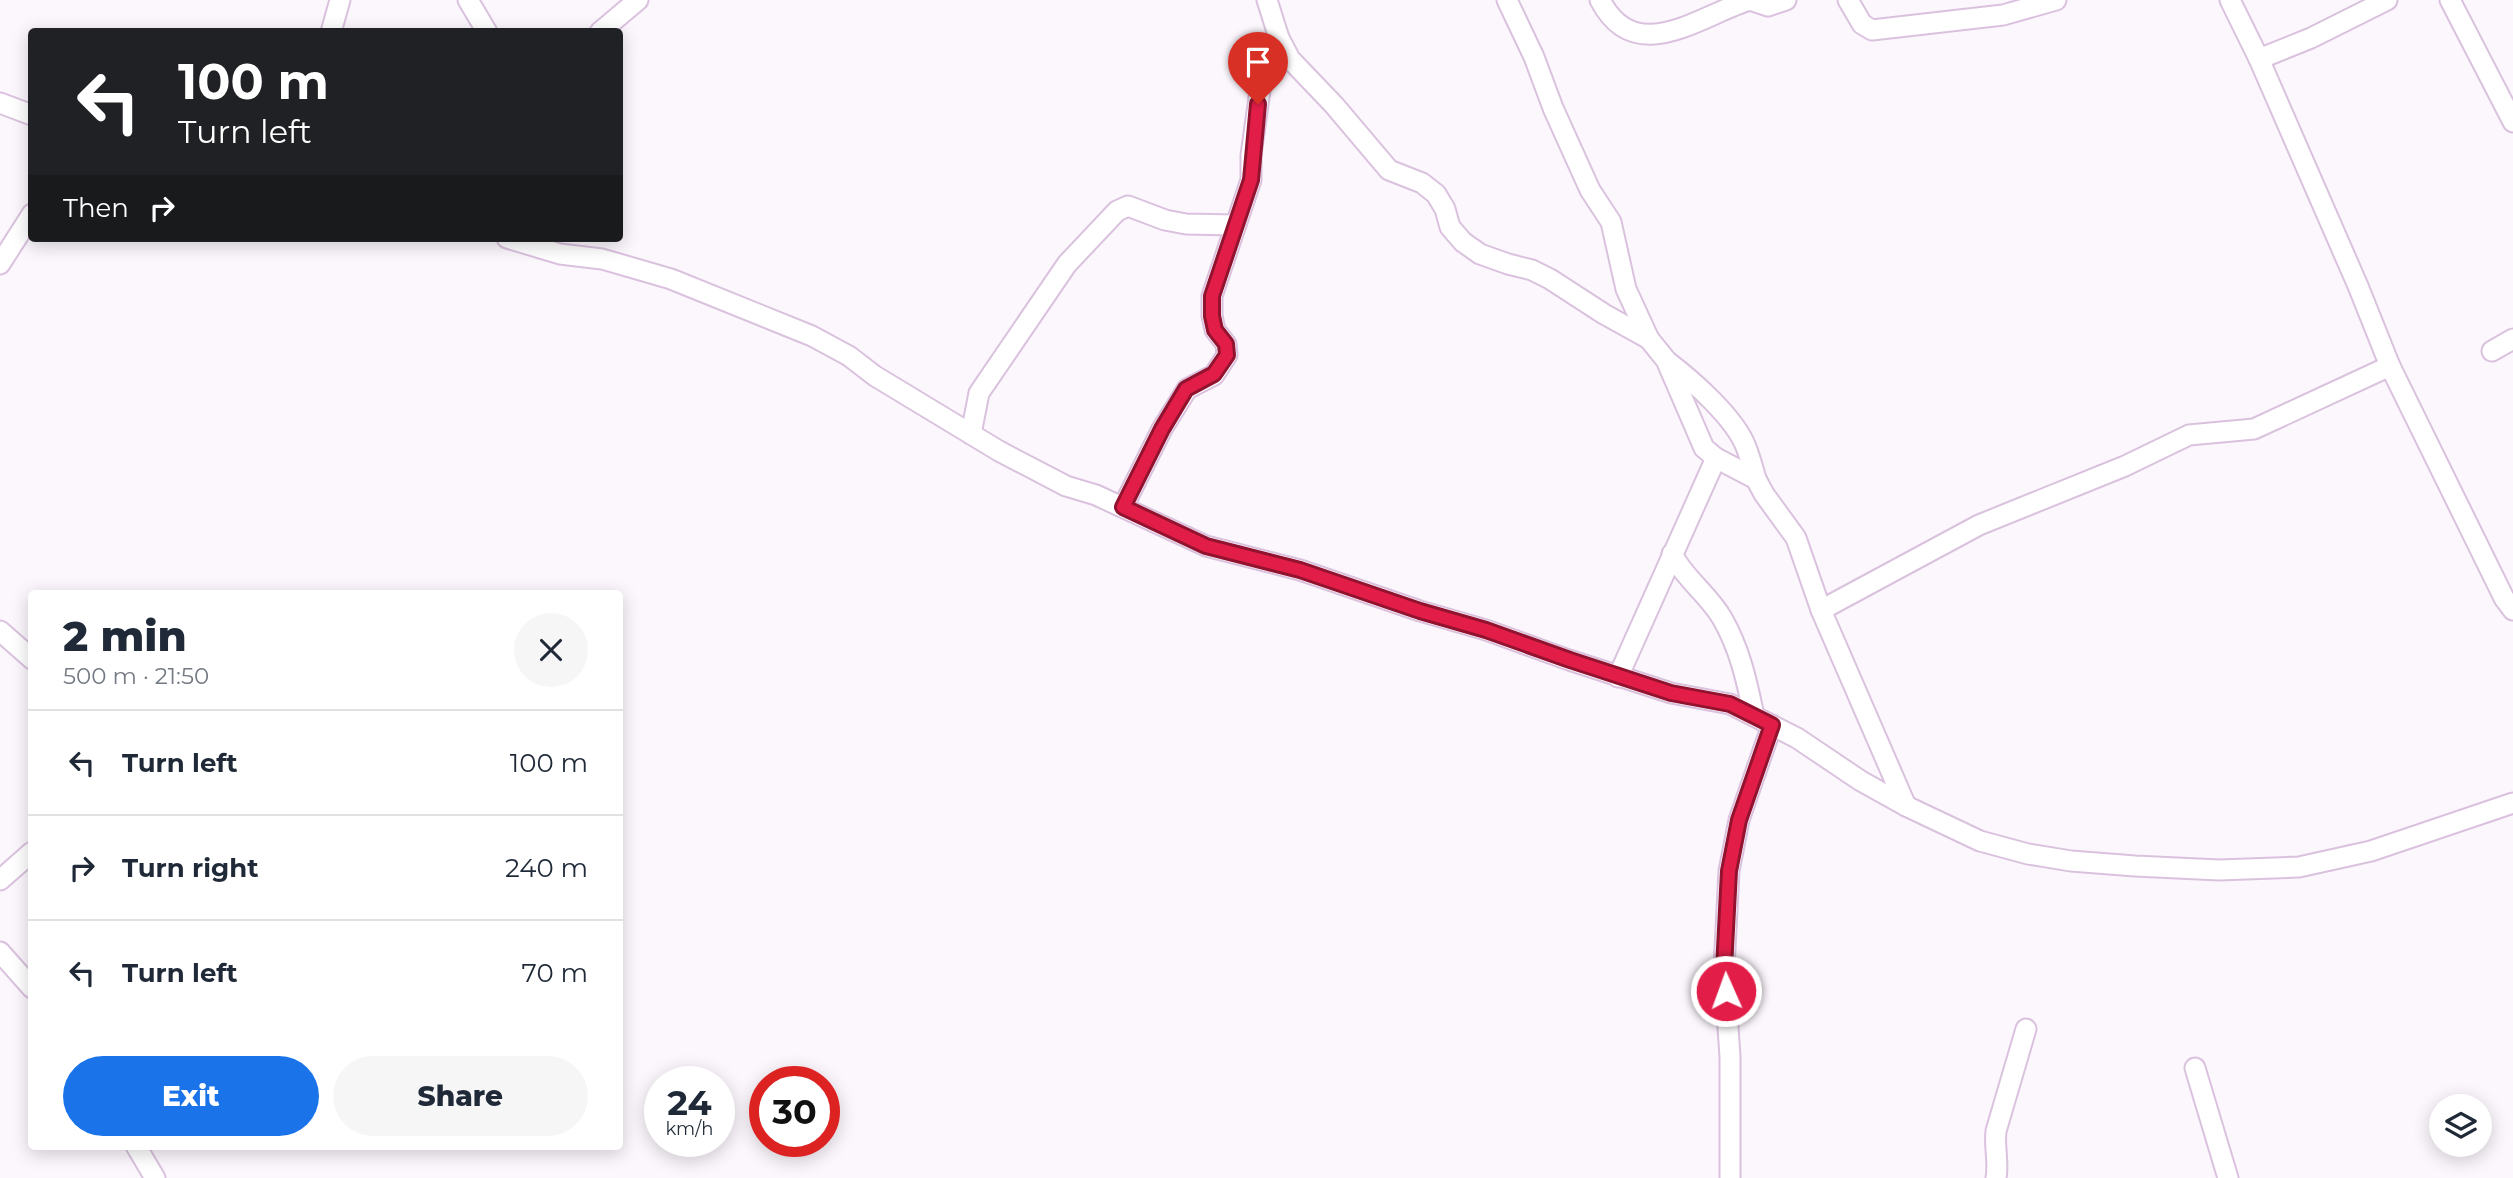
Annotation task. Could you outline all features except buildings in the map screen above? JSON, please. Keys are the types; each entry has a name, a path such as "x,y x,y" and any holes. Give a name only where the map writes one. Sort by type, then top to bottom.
{"street":[{"path":"332,28 340,0"},
{"path":"468,0 485,28"},
{"path":"605,28 638,0"},
{"path":"1267,0 1279,38 1290,59 1334,105 1389,170 1422,183 1436,194 1445,209 1450,228 1463,242 1480,254 1532,270 1550,279 1649,339"},
{"path":"1507,0 1590,190 1611,222 1626,289 1649,339 1666,360 1691,379 1728,420 1746,445 1756,479 1764,494 1796,538 1821,610 1906,806"},
{"path":"1600,0 1608,16 1622,26 1649,35 1666,34 1750,0 1768,6 1786,0"},
{"path":"1848,0 1862,24 1872,30 2003,15 2056,0"},
{"path":"2230,0 2259,59 2390,366 2504,598 2513,610"},
{"path":"2259,59 2323,33 2387,0"},
{"path":"2450,0 2513,122"},
{"path":"1123,507 1162,429 1186,389 1214,374 1227,355 1226,344 1215,330 1212,296 1251,180 1251,155 1262,76 1279,38"},
{"path":"0,103 28,114"},
{"path":"971,434 979,393 1067,264 1117,211 1128,206 1165,220 1186,224 1235,225"},
{"path":"0,264 28,220"},
{"path":"524,242 560,254 602,259 671,279 812,336 849,356 875,376 999,451 1066,486 1096,495 1206,546 1300,570 1671,693 1730,704 1763,720 1906,806 1980,841 2028,854 2071,861 2219,870 2299,867 2359,853 2513,803"},
{"path":"2492,351 2513,339"},
{"path":"1666,360 1704,447 1716,458 1756,479"},
{"path":"1821,610 1979,525 2125,466 2189,435 2254,429 2390,366"},
{"path":"1618,677 1716,458"},
{"path":"1672,554 1681,572 1702,590 1722,618 1742,661 1763,720 1729,871 1724,968 1730,1057 1730,1178"},
{"path":"0,631 28,656"},
{"path":"0,880 28,856"},
{"path":"0,952 28,984"},
{"path":"1996,1178 1996,1131 2026,1029"},
{"path":"2195,1068 2228,1178"},
{"path":"138,1150 155,1178"}],"route":[{"path":"1258,104 1251,155 1251,180 1212,296 1215,330 1226,344 1227,355 1223,365 1207,380 1186,389 1162,429 1123,507 1206,546 1300,570 1671,693 1730,704 1772,725 1739,820 1729,871 1724,968 1726,991"}]}
